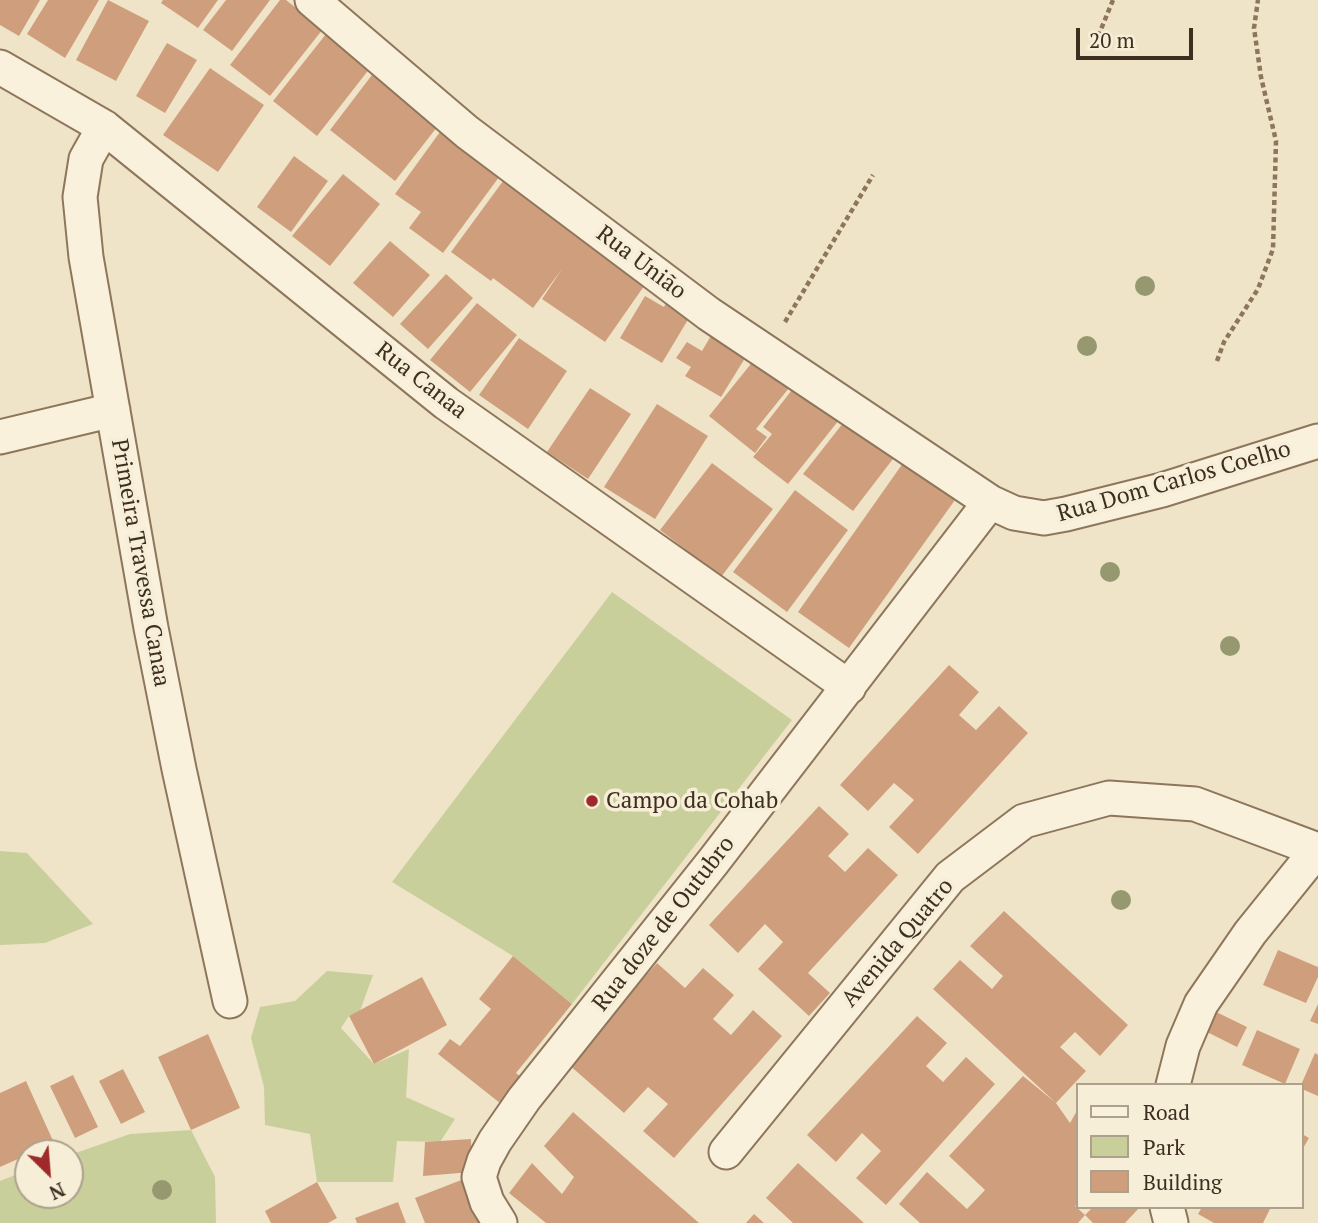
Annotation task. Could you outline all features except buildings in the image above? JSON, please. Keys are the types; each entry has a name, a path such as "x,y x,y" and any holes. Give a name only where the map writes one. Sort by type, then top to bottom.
{"street":[{"name":"Rua União","path":"312,0 467,132 709,314 990,502"},
{"name":"Rua Canaa","path":"0,67 104,127 446,403 849,687"},
{"name":"Primeira Travessa Canaa","path":"104,127 86,159 80,197 95,319 178,769 230,1001"},
{"path":"0,437 113,410"},
{"name":"Rua Dom Carlos Coelho","path":"990,502 1014,513 1044,518 1066,514 1162,490 1318,440"},
{"name":"Rua doze de Outubro","path":"500,1223 487,1202 479,1177 495,1141 524,1100 849,687 990,502"},
{"name":"Avenida Quatro","path":"726,1152 950,877 1024,821 1109,798 1195,804 1317,850 1250,933 1201,1004 1183,1046 1174,1083"}],"path":[{"path":"1096,44 1113,0"},
{"path":"1217,361 1224,342 1258,289 1273,249 1276,141 1261,77 1254,28 1258,0"},
{"path":"766,353 873,175"}],"green space":[{"name":"Campo da Cohab","path":"612,592 792,720 572,1004 513,956 392,882"},
{"path":"0,851 27,853 93,924 45,943 0,945"},
{"path":"327,971 373,975 360,1011 349,1016 341,1028 374,1064 409,1049 406,1097 455,1119 440,1142 397,1141 393,1182 317,1182 310,1134 265,1125 264,1087 251,1038 260,1007 295,1001"},
{"path":"191,1130 215,1177 216,1223 0,1223 0,1181 14,1176 14,1209 84,1209 84,1150 130,1134"}],"place":[{"name":"Campo da Cohab","path":"592,801"}]}
